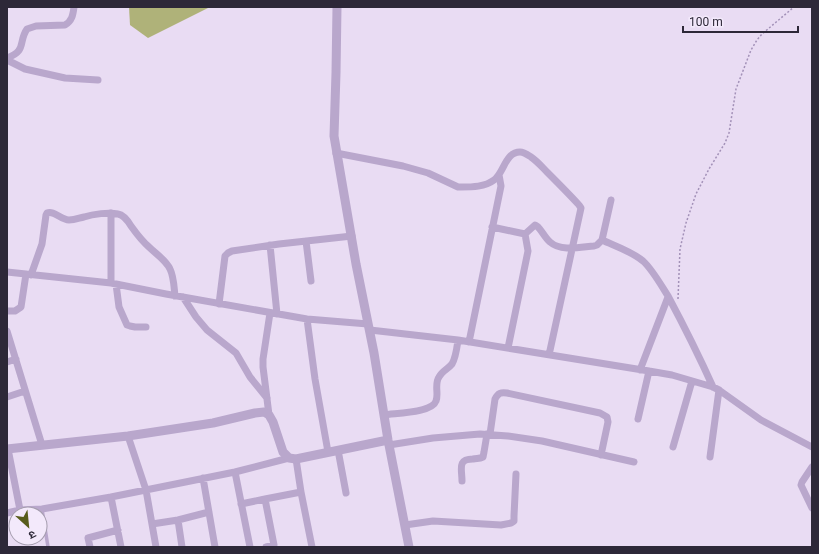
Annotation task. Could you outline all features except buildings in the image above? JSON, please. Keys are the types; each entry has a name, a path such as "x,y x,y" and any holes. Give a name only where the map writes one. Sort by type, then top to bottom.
{"street":[{"path":"74,7 72,19 64,25 36,26 27,29 20,51 7,59 25,70 65,78 98,80"},
{"path":"337,7 334,136 336,153 341,173 409,547"},
{"path":"336,153 403,166 428,173 458,187 468,187 489,183 495,180 511,155 521,152 532,157 581,208 549,355"},
{"path":"469,342 501,186 499,175"},
{"path":"525,234 535,225 538,226 551,244 562,248 597,245 602,240 611,200"},
{"path":"7,311 16,311 21,307 29,274 42,244 47,212 52,212 63,219 68,220 111,213 121,215 140,238 170,267 175,296"},
{"path":"111,213 114,283 119,307 127,324 135,327 146,327"},
{"path":"492,227 525,234"},
{"path":"508,348 528,251 525,234"},
{"path":"219,304 225,256 228,252 270,245 352,236"},
{"path":"602,240 629,252 645,263 660,284 683,323 716,389 710,456"},
{"path":"306,241 311,281"},
{"path":"269,416 263,359 274,313 270,245"},
{"path":"7,272 114,283 175,296 308,319 458,340 672,375 716,389 761,420 812,447"},
{"path":"183,297 202,325 236,354 250,377 267,398"},
{"path":"640,370 668,297"},
{"path":"308,319 315,379 328,452"},
{"path":"7,331 42,446"},
{"path":"384,414 428,409 436,402 437,380 439,376 451,365 458,340"},
{"path":"7,362 16,359"},
{"path":"638,419 649,371"},
{"path":"673,447 692,381"},
{"path":"7,396 25,390"},
{"path":"462,481 462,462 466,459 483,457 495,399 499,393 507,393 600,413 607,417 608,422 601,455"},
{"path":"19,506 8,449 128,436 213,423 264,412 273,422 283,452 292,458 301,492 312,547"},
{"path":"48,508 235,472 292,458 389,443 465,435 488,434 542,441 634,462"},
{"path":"128,436 146,490 156,547"},
{"path":"338,450 346,493"},
{"path":"812,467 801,485 812,508"},
{"path":"235,472 250,547"},
{"path":"405,525 433,521 501,525 511,523 514,521 516,474"},
{"path":"203,478 215,547"},
{"path":"241,504 301,492"},
{"path":"111,497 121,547"},
{"path":"265,499 274,546 266,547"},
{"path":"152,524 178,520 209,512"},
{"path":"178,520 182,547"},
{"path":"90,547 88,538 118,530"}],"path":[{"path":"678,300 680,249 686,223 696,194 725,143 729,133 736,89 751,50 762,34 794,7"}],"shaded area":[{"path":"129,7 210,7 148,38 130,25"}]}
